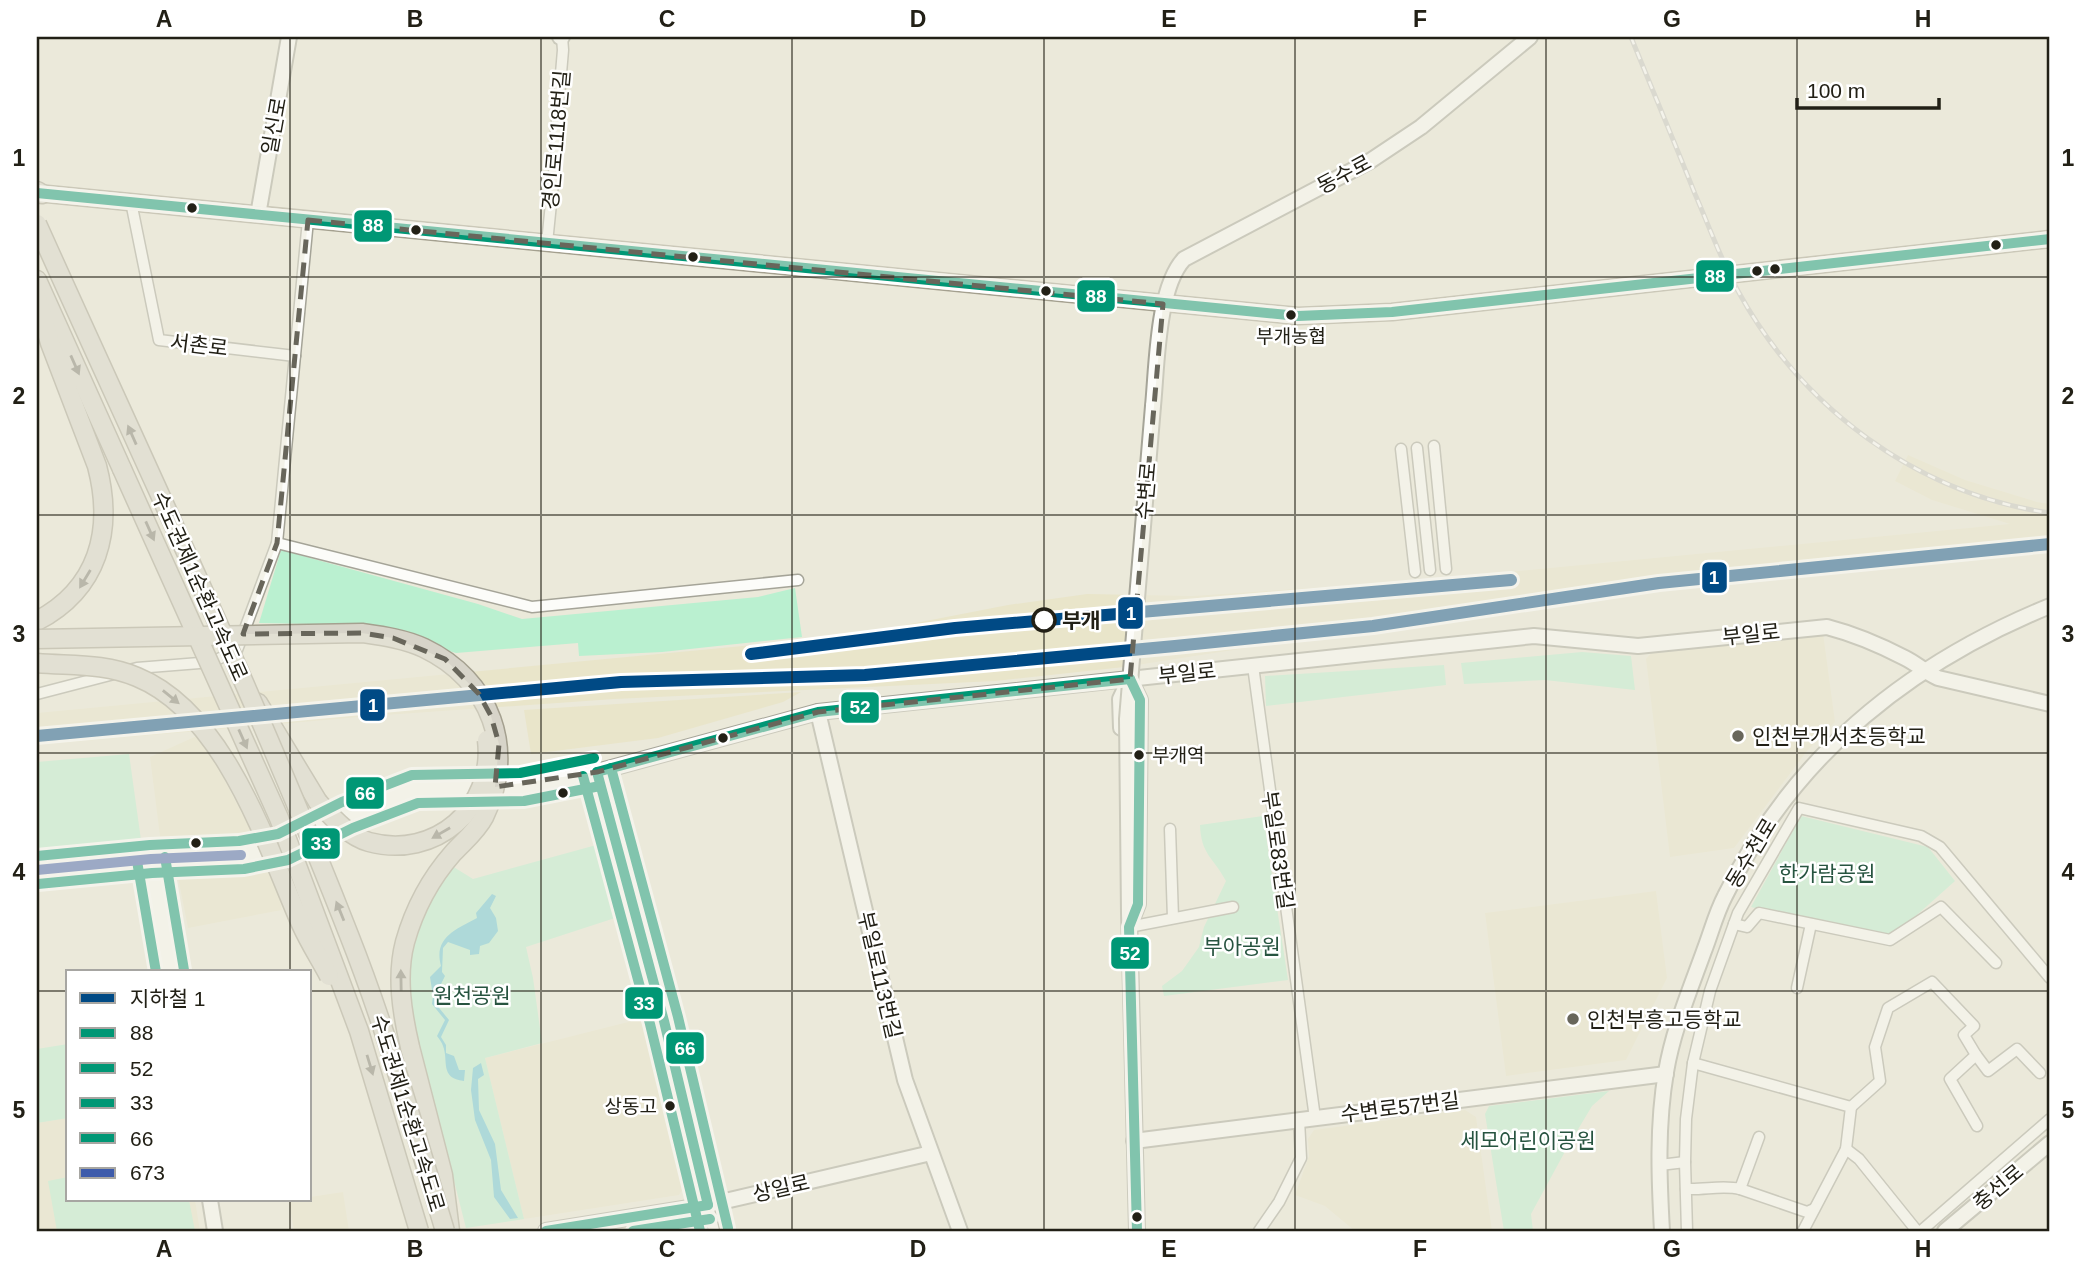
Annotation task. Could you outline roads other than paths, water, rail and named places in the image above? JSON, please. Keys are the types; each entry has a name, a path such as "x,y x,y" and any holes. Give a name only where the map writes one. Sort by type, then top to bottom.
{"highway":[{"name":"수도권제1순환고속도로","path":"37,224 241,676 350,937 391,1052 448,1231"},
{"name":"수도권제1순환고속도로","path":"37,280 279,818 359,1031 419,1231"},
{"path":"37,298 50,343 97,466 102,487 103,512 102,534 88,577 75,594 55,611 37,621"},
{"path":"37,639 362,633 393,638 422,647 454,667 479,694 491,716 499,744 499,769 494,793 482,820 470,837 452,854 420,903 405,942 401,966 404,1020 443,1175 448,1231"},
{"path":"37,648 320,642 359,642 392,646 421,656 445,671 462,687 474,704 483,723 487,752 485,777 478,796 463,816 444,834 420,843 393,846 366,841 340,825 318,802 241,676"},
{"path":"37,663 86,665 138,677 166,692 191,715 212,739 262,828 302,927 359,1031"}],"main road":[{"path":"38,193 1298,316 1372,313 2050,239"}],"street":[{"name":"일신로","path":"258,215 289,37"},
{"name":"경인로1118번길","path":"547,243 557,144 563,50 561,37"},
{"name":"동수로","path":"1163,304 1178,265 1184,259 1370,162 1421,127 1530,37"},
{"name":"서촌로","path":"131,202 159,340 295,356"},
{"path":"37,694 137,667 212,662 237,650 277,543 308,220"},
{"name":"수변로","path":"1137,1231 1126,719 1163,304"},
{"path":"1434,446 1446,569"},
{"path":"1417,448 1430,570"},
{"path":"1401,449 1415,572"},
{"path":"277,543 532,607 798,580"},
{"name":"동수천로","path":"1662,1231 1659,1145 1666,1074 1685,1003 1724,898 1764,827 1793,788 1830,747 1869,710 1924,672 2000,627 2050,607"},
{"name":"부일로","path":"37,870 151,859 241,855 283,847 346,815 415,789 460,786 522,787 597,772 818,712 1534,636 1638,646 1827,627 1849,633 1908,659 1924,672 1966,685 2050,704"},
{"name":"부일로83번길","path":"1253,666 1315,1118"},
{"name":"수변로","path":"1129,920 1124,916 1120,699 1130,679"},
{"name":"부일로113번길","path":"818,712 905,1080 960,1231"},
{"path":"597,772 664,1021 714,1231"},
{"path":"1687,1231 1686,1119 1693,1063 1710,991 1734,923 1799,808 1921,835 1940,848 2050,978"},
{"path":"1170,829 1173,918"},
{"path":"151,859 170,970"},
{"path":"1129,920 1173,918 1233,907"},
{"path":"1734,923 1746,927 1759,913 1890,940 1941,907 1996,963"},
{"path":"1797,988 1811,924"},
{"path":"1804,1231 1846,1149 1852,1107 1880,1081 1875,1047 1888,1008 1931,982 1974,1026 1964,1035 1988,1070 2017,1049 2040,1073"},
{"path":"1976,1055 1950,1079 1977,1126"},
{"path":"1693,1063 1852,1107"},
{"name":"수변로57번길","path":"1134,1141 1666,1074"},
{"path":"1846,1149 1858,1159 1919,1231 2050,1118"},
{"path":"1259,1231 1279,1202 1301,1158 1299,1120"},
{"path":"1740,1189 1759,1138"},
{"name":"충선로","path":"1945,1231 2050,1143"},
{"name":"상일로","path":"546,1231 708,1205 931,1153"},
{"path":"1660,1165 1685,1162"},
{"path":"1686,1189 1724,1186 1807,1212 1814,1209"},
{"path":"210,1202 215,1231"}],"water":[{"path":"492,894 496,896 490,908 496,918 498,931 489,943 480,946 479,954 470,955 470,950 448,942 443,948 442,972 445,976 440,986 444,989 435,1003 449,1020 441,1037 446,1045 446,1053 454,1056 459,1070 465,1070 464,1081 451,1076 446,1068 445,1052 437,1036 445,1020 432,1004 430,977 441,966 440,948 448,935 477,918 476,913"},
{"path":"481,1063 484,1075 478,1079 479,1110 495,1144 501,1190 518,1218 510,1219 494,1197 491,1160 475,1120 471,1090 473,1068"}],"railway":[{"path":"1631,37 1732,279 1764,333 1795,372 1830,408 1868,439 1910,465 1954,487 2001,503 2050,513"}],"metro line":[{"name":"1","path":"37,736 621,682 865,675 1175,646 1373,626 1659,583 2050,544"},
{"name":"1","path":"751,654 955,628 1511,580"}],"place":[{"name":"부개농협","path":"1291,315"},
{"name":"부개","path":"1044,620"},
{"name":"인천부개서초등학교","path":"1738,736"},
{"name":"부개역","path":"1139,755"},
{"name":"인천부흥고등학교","path":"1573,1019"},
{"name":"상동고","path":"670,1106"}],"park label":[{"name":"한가람공원","path":"1827,873"},
{"name":"부아공원","path":"1242,946"},
{"name":"원천공원","path":"472,995"},
{"name":"세모어린이공원","path":"1528,1140"}]}
